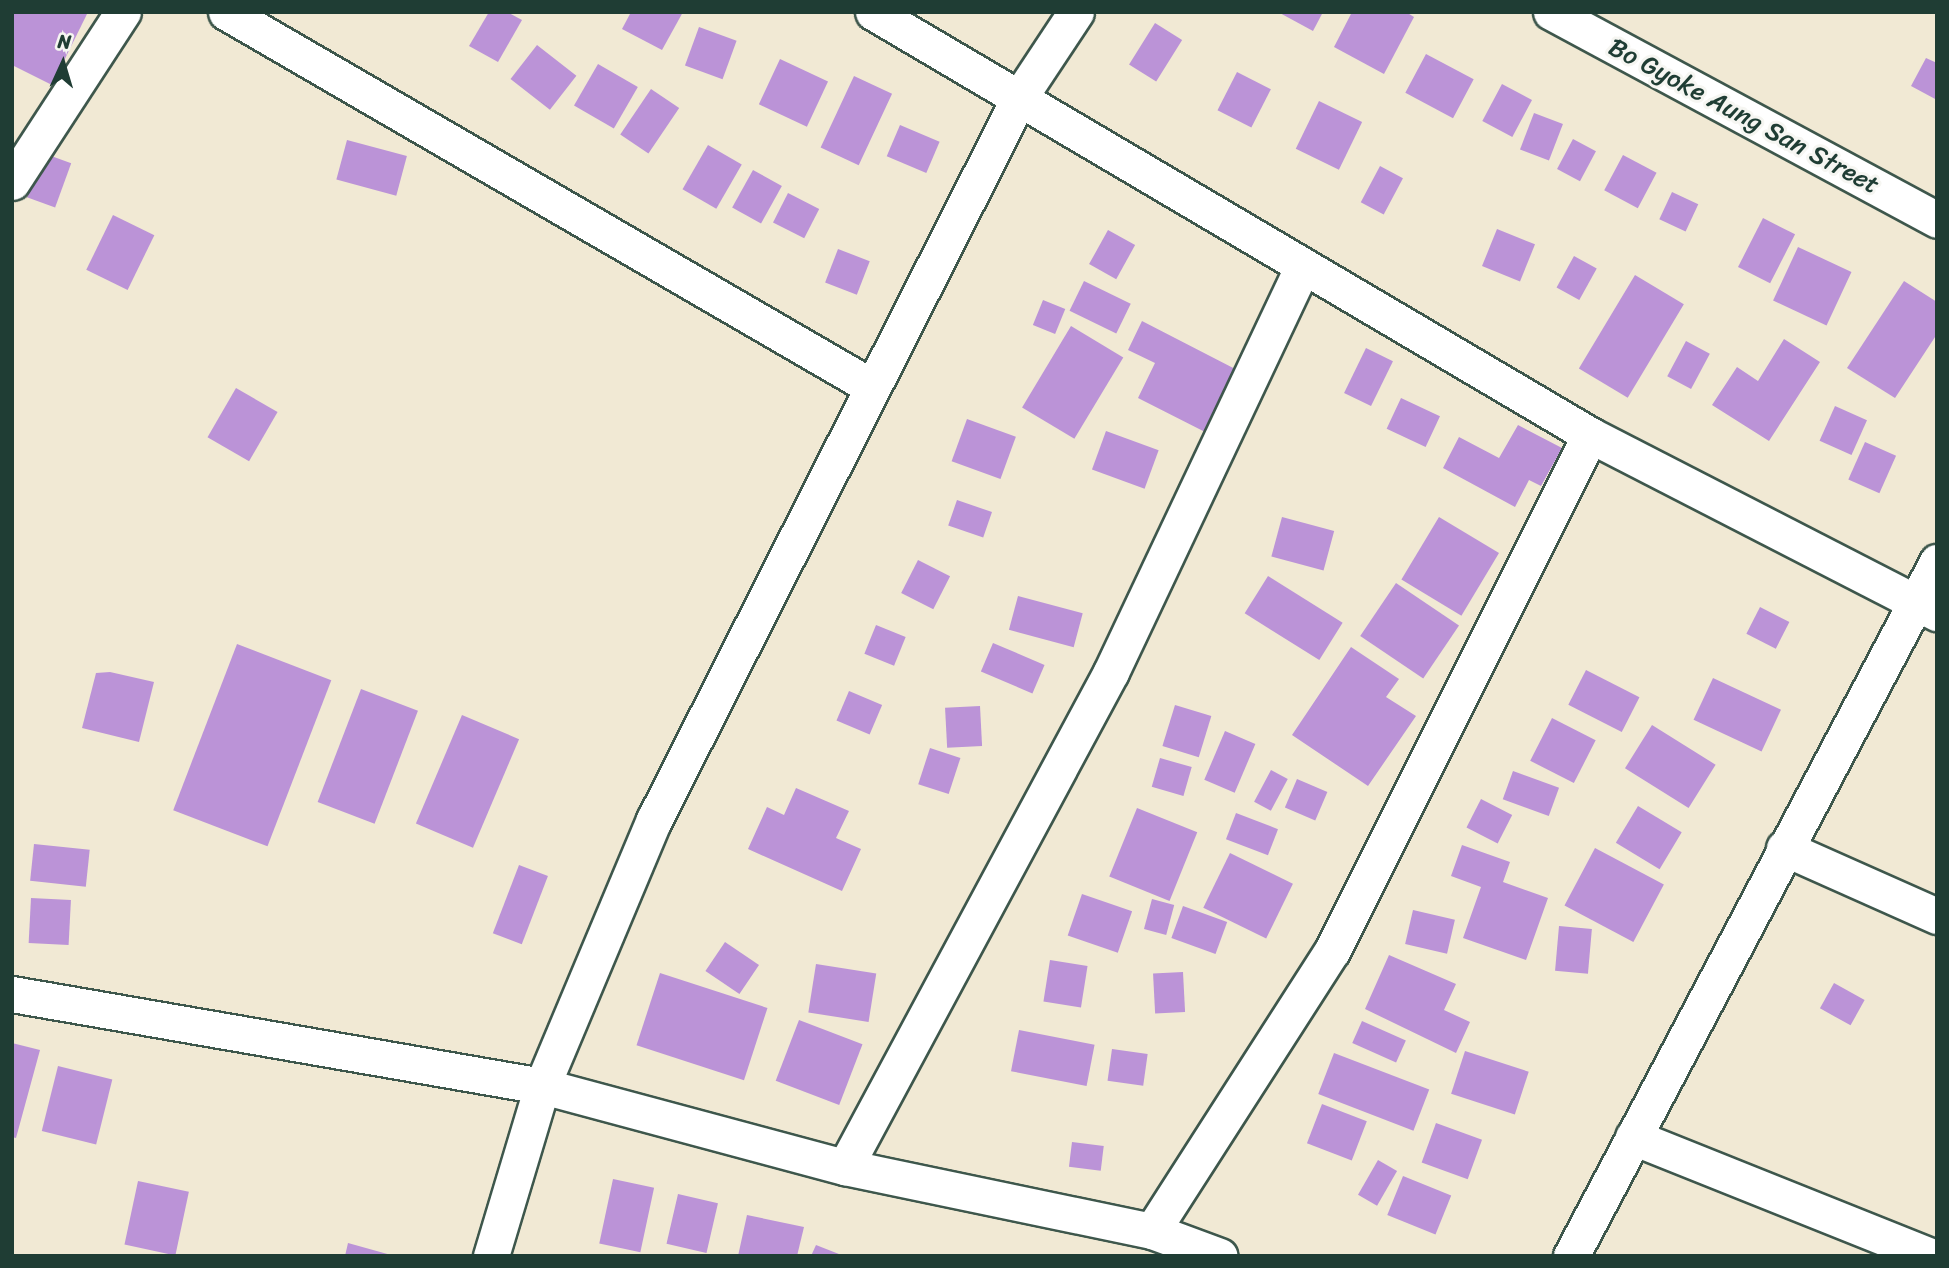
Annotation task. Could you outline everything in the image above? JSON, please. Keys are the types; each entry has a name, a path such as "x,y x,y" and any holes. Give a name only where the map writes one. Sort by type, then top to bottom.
{"street":[{"path":"12,182 123,12"},
{"path":"226,12 872,387"},
{"path":"873,12 1590,435 1925,607"},
{"path":"491,1256 542,1086 654,820 1019,98 1076,12"},
{"name":"Bo Gyoke Aung San Street","path":"1551,12 1937,220"},
{"path":"845,1167 1111,672 1303,266"},
{"path":"1152,1231 1332,951 1590,435"},
{"path":"1571,1256 1784,848 1925,607 1937,562"},
{"path":"1784,848 1937,916"},
{"path":"12,994 542,1086 845,1167 1152,1231 1220,1256"},
{"path":"1633,1137 1931,1256"}],"building":[{"path":"12,12 88,12 52,85 12,65"},
{"path":"489,12 507,12 522,20 498,62 469,46"},
{"path":"631,12 683,12 662,50 622,29"},
{"path":"1278,12 1323,12 1313,31"},
{"path":"1352,12 1406,12 1414,17 1384,74 1334,47"},
{"path":"1155,23 1182,40 1156,82 1129,65"},
{"path":"699,27 737,41 723,79 685,66"},
{"path":"537,45 576,76 550,110 511,79"},
{"path":"1426,54 1474,79 1453,118 1405,93"},
{"path":"1926,58 1937,63 1937,100 1911,86"},
{"path":"780,59 828,81 807,127 759,104"},
{"path":"598,64 638,87 614,129 574,106"},
{"path":"1237,72 1271,89 1251,128 1217,110"},
{"path":"854,76 892,94 859,165 821,148"},
{"path":"1502,84 1532,100 1512,137 1482,121"},
{"path":"651,89 679,108 648,154 620,135"},
{"path":"1319,101 1362,122 1339,170 1296,149"},
{"path":"1534,113 1563,124 1549,161 1520,149"},
{"path":"900,125 940,142 926,173 887,156"},
{"path":"1573,139 1596,151 1580,181 1557,169"},
{"path":"347,140 407,156 396,196 336,180"},
{"path":"708,145 742,164 716,209 682,189"},
{"path":"43,153 71,163 55,207 27,197"},
{"path":"1623,155 1657,173 1638,208 1604,190"},
{"path":"1380,166 1403,178 1384,214 1361,202"},
{"path":"753,170 782,186 761,224 732,208"},
{"path":"1672,192 1698,204 1686,231 1659,219"},
{"path":"788,193 819,209 804,238 773,222"},
{"path":"113,215 154,235 128,290 86,270"},
{"path":"1763,218 1795,234 1770,283 1738,267"},
{"path":"1497,229 1535,244 1520,281 1482,266"},
{"path":"1108,230 1135,245 1116,279 1089,264"},
{"path":"1798,247 1851,272 1827,325 1773,300"},
{"path":"838,249 870,261 857,295 825,283"},
{"path":"1574,256 1597,269 1579,300 1557,287"},
{"path":"1635,275 1684,304 1628,398 1579,368"},
{"path":"1084,281 1131,304 1116,333 1070,311"},
{"path":"1904,281 1937,302 1937,334 1895,398 1847,368"},
{"path":"1043,300 1065,309 1055,334 1033,325"},
{"path":"1142,321 1241,372 1209,434 1138,398 1155,363 1128,350"},
{"path":"1071,326 1123,357 1074,439 1022,407"},
{"path":"1784,339 1820,362 1769,441 1712,405 1737,367 1758,381"},
{"path":"1686,341 1710,354 1691,389 1667,376"},
{"path":"1366,348 1393,361 1371,406 1344,393"},
{"path":"236,388 278,412 249,461 208,437"},
{"path":"1401,398 1440,416 1426,447 1387,429"},
{"path":"1835,406 1867,420 1852,455 1820,441"},
{"path":"967,419 1016,437 1000,479 952,461"},
{"path":"1518,425 1562,448 1541,486 1529,480 1515,507 1443,468 1459,437 1499,458"},
{"path":"1106,431 1159,450 1145,489 1092,470"},
{"path":"1865,442 1896,456 1879,493 1848,479"},
{"path":"957,500 992,512 983,538 948,526"},
{"path":"1282,517 1334,531 1324,571 1271,557"},
{"path":"1439,517 1499,553 1461,616 1401,580"},
{"path":"918,560 950,576 933,609 901,593"},
{"path":"1268,576 1343,623 1319,660 1245,613"},
{"path":"1396,583 1459,625 1423,679 1360,636"},
{"path":"1018,596 1083,613 1074,647 1009,630"},
{"path":"1760,607 1789,622 1776,649 1746,634"},
{"path":"876,625 906,637 894,666 864,654"},
{"path":"993,643 1045,665 1032,693 981,672"},
{"path":"237,644 331,680 268,846 173,810"},
{"path":"1351,647 1399,679 1386,697 1416,716 1368,786 1292,735"},
{"path":"1586,670 1639,697 1622,732 1568,705"},
{"path":"110,672 154,682 139,742 82,728 96,673"},
{"path":"1713,678 1781,710 1762,751 1694,720"},
{"path":"361,689 418,711 375,824 318,802"},
{"path":"849,691 882,705 870,735 836,720"},
{"path":"1175,705 1211,716 1199,757 1162,746"},
{"path":"980,706 982,746 947,748 945,708"},
{"path":"462,715 519,739 473,848 416,824"},
{"path":"1552,718 1596,740 1574,783 1530,761"},
{"path":"1652,725 1716,765 1689,808 1625,768"},
{"path":"1225,731 1255,744 1235,793 1204,780"},
{"path":"930,748 960,758 949,794 918,784"},
{"path":"1160,758 1192,767 1183,796 1152,787"},
{"path":"1271,770 1288,779 1271,811 1254,802"},
{"path":"1513,771 1559,788 1549,816 1503,799"},
{"path":"1297,779 1327,792 1315,820 1285,808"},
{"path":"796,788 849,811 836,838 861,849 842,891 748,849 767,807 784,815"},
{"path":"1481,799 1512,815 1498,843 1466,828"},
{"path":"1638,806 1682,832 1660,869 1616,843"},
{"path":"1137,808 1197,832 1170,901 1109,877"},
{"path":"1236,813 1278,829 1268,855 1226,839"},
{"path":"34,844 90,850 86,887 30,881"},
{"path":"1462,845 1510,862 1503,882 1548,898 1526,960 1463,938 1481,887 1451,876"},
{"path":"1595,848 1664,885 1633,942 1564,905"},
{"path":"1230,853 1293,884 1266,939 1203,908"},
{"path":"519,865 548,876 522,944 493,933"},
{"path":"1082,894 1132,911 1118,953 1068,936"},
{"path":"31,898 71,900 69,945 29,943"},
{"path":"1152,899 1174,905 1166,935 1144,929"},
{"path":"1183,906 1227,922 1216,954 1171,938"},
{"path":"1413,910 1455,920 1447,954 1405,944"},
{"path":"1559,926 1592,929 1588,974 1555,971"},
{"path":"725,942 759,965 739,994 705,971"},
{"path":"1389,955 1456,984 1444,1010 1470,1022 1456,1053 1365,1009"},
{"path":"1050,960 1088,966 1081,1007 1043,1001"},
{"path":"816,964 876,974 869,1022 808,1012"},
{"path":"1183,972 1185,1012 1155,1014 1153,974"},
{"path":"660,973 767,1008 744,1080 637,1045"},
{"path":"1834,983 1865,1000 1851,1025 1820,1008"},
{"path":"799,1020 862,1044 839,1105 776,1081"},
{"path":"1362,1021 1406,1041 1396,1062 1352,1043"},
{"path":"1019,1030 1095,1045 1087,1086 1011,1071"},
{"path":"12,1043 40,1050 16,1138 12,1137"},
{"path":"1112,1049 1148,1054 1143,1086 1108,1081"},
{"path":"1465,1051 1529,1072 1515,1115 1451,1094"},
{"path":"1334,1053 1429,1090 1413,1131 1318,1094"},
{"path":"58,1066 112,1080 96,1145 42,1131"},
{"path":"1322,1104 1367,1121 1352,1160 1307,1143"},
{"path":"1436,1123 1482,1140 1468,1179 1422,1162"},
{"path":"1072,1142 1104,1146 1101,1171 1069,1167"},
{"path":"1378,1160 1397,1171 1377,1206 1358,1195"},
{"path":"1403,1176 1451,1195 1435,1234 1387,1215"},
{"path":"613,1179 654,1188 640,1252 599,1244"},
{"path":"138,1181 189,1192 175,1255 124,1245"},
{"path":"678,1194 718,1203 706,1253 667,1244"},
{"path":"747,1215 804,1227 797,1256 738,1256"},
{"path":"348,1243 391,1255 391,1256 345,1256"},
{"path":"816,1245 844,1256 811,1256"}]}
